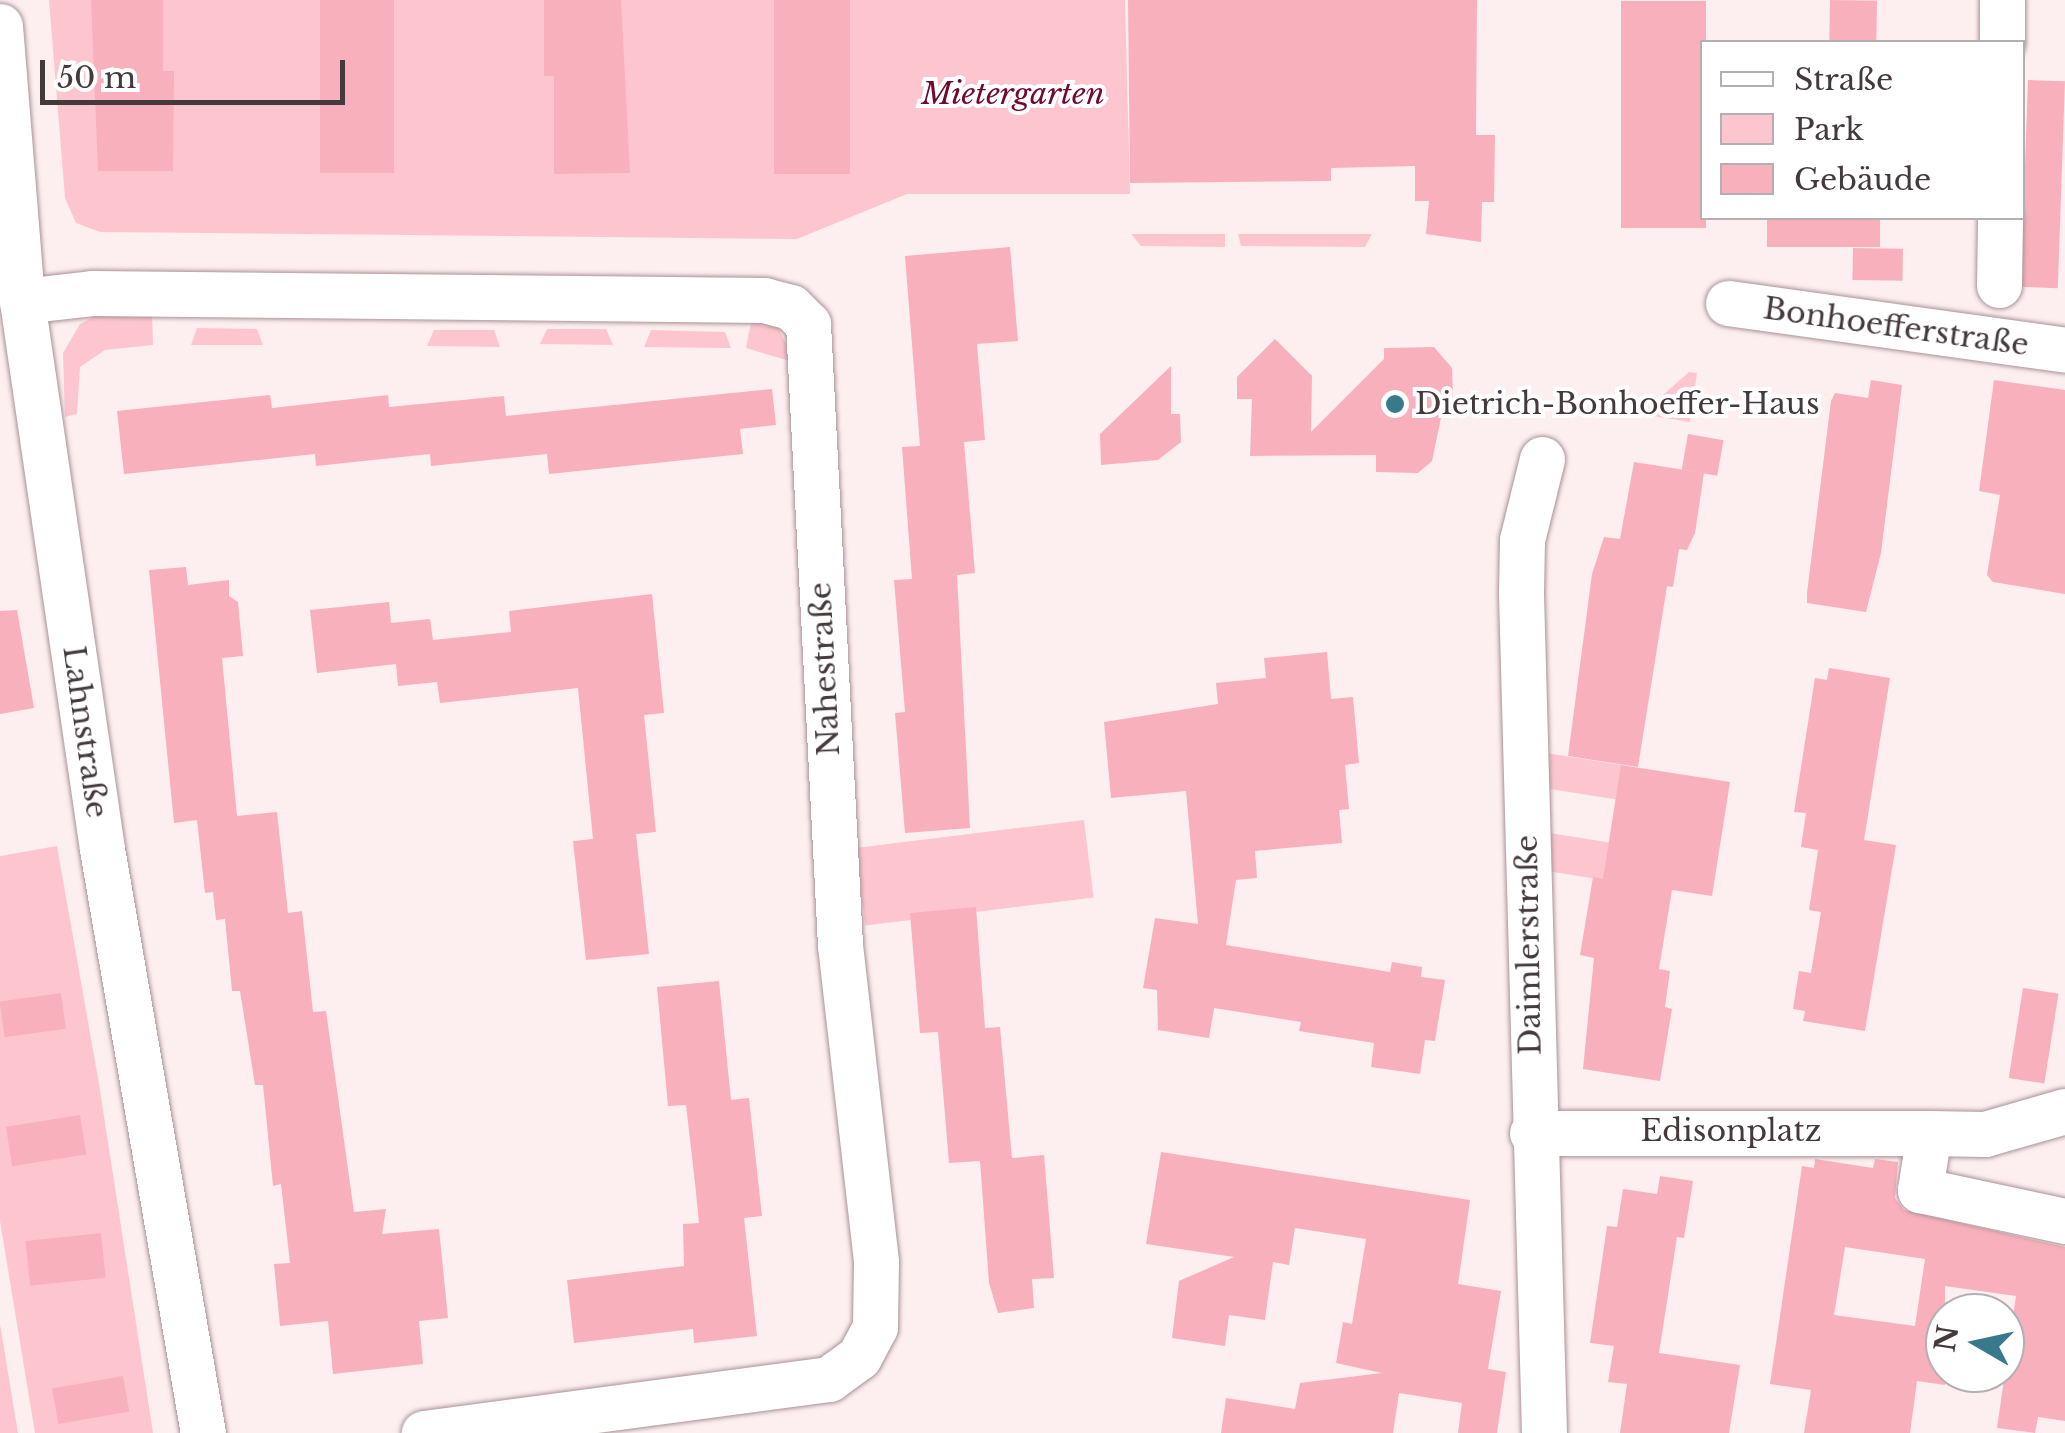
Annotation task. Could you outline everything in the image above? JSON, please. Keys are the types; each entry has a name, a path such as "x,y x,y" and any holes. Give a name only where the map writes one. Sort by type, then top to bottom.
{"street":[{"path":"2002,0 2002,40"},
{"name":"Lahnstraße","path":"0,26 22,301 102,849 203,1433"},
{"path":"2000,220 2000,284"},
{"name":"Nahestraße","path":"22,301 92,293 764,300 791,308 808,324 840,945 876,1262 875,1327 859,1357 829,1379 424,1433"},
{"name":"Bonhoefferstraße","path":"1728,303 2065,350"},
{"name":"Daimlerstraße","path":"1542,459 1522,540 1520,594 1532,1133 1544,1433"},
{"name":"Edisonplatz","path":"1532,1133 1985,1134 2065,1111"},
{"path":"1929,1133 1920,1190 2065,1221"}],"green space":[{"name":"Mietergarten","path":"49,0 1125,0 1130,194 907,194 797,239 100,232 76,223 65,198"},
{"path":"1131,234 1225,234 1225,247 1141,246"},
{"path":"1238,234 1372,234 1365,247 1241,246"},
{"path":"107,310 152,312 153,345 105,350 80,367 77,414 65,417 63,353 80,324"},
{"path":"752,318 777,326 796,363 746,348"},
{"path":"197,328 257,329 263,345 191,345"},
{"path":"547,329 606,329 613,345 540,344"},
{"path":"434,330 494,330 500,347 427,346"},
{"path":"651,330 725,332 731,348 644,347"},
{"path":"1689,372 1697,373 1690,422 1641,414"},
{"path":"1546,753 1622,765 1617,800 1541,788"},
{"path":"1084,820 1094,897 865,925 856,848"},
{"path":"1550,833 1609,842 1603,880 1544,871"},
{"path":"57,846 99,1084 153,1433 35,1433 0,1221 0,856"},
{"path":"0,1324 18,1433 0,1433"}],"building":[{"path":"91,0 163,0 163,71 174,71 173,171 98,171"},
{"path":"320,0 394,0 394,173 320,173"},
{"path":"544,0 621,0 630,173 554,174 554,76 544,76"},
{"path":"774,0 850,0 850,174 774,174"},
{"path":"1128,0 1477,0 1476,135 1495,135 1494,202 1482,202 1481,242 1426,234 1429,201 1415,201 1415,166 1331,168 1331,181 1130,183"},
{"path":"1830,0 1877,1 1876,40 1829,40"},
{"path":"1621,1 1706,1 1706,40 1700,40 1700,220 1706,220 1706,228 1621,228"},
{"path":"2028,80 2065,81 2058,288 2021,287"},
{"path":"1767,220 1880,220 1880,247 1767,247"},
{"path":"1010,247 1018,341 977,344 985,440 964,442 975,573 957,575 970,828 905,833 895,713 905,712 894,580 912,579 902,447 920,446 905,256"},
{"path":"1853,248 1903,249 1902,281 1852,280"},
{"name":"Dietrich-Bonhoeffer-Haus","path":"1275,339 1312,376 1311,432 1384,359 1384,348 1434,347 1452,368 1453,398 1443,408 1432,461 1418,473 1376,472 1376,455 1250,456 1252,399 1237,399 1237,377"},
{"path":"1171,366 1171,414 1180,414 1181,442 1158,460 1101,465 1100,434"},
{"path":"1871,380 1902,385 1881,553 1866,612 1807,603 1807,593 1831,401 1835,393 1868,398"},
{"path":"1994,380 2065,390 2065,594 1993,582 1987,575 2000,495 1979,491"},
{"path":"772,389 776,425 740,429 743,454 549,474 547,454 431,466 430,454 316,466 315,454 124,474 117,411 270,395 272,408 388,395 389,407 504,396 506,416"},
{"path":"1688,434 1723,440 1717,476 1682,469"},
{"path":"1634,462 1704,473 1695,533 1687,550 1679,549 1673,587 1667,586 1638,767 1568,756 1592,574 1604,537 1620,539"},
{"path":"186,567 188,585 229,580 229,596 238,602 243,656 222,658 237,816 277,812 288,913 302,911 313,1012 326,1011 354,1212 386,1209 382,1234 439,1229 448,1318 419,1321 423,1364 333,1374 328,1321 280,1326 274,1264 290,1263 281,1184 273,1186 263,1085 255,1085 240,991 232,991 225,919 216,920 213,892 205,893 197,820 174,823 149,570"},
{"path":"652,594 664,713 644,715 656,832 636,834 649,954 586,960 573,841 593,839 578,688 440,703 437,682 398,686 396,664 317,673 310,610 389,602 391,623 430,619 433,640 511,632 509,611"},
{"path":"17,610 34,708 0,714 0,611"},
{"path":"1327,652 1331,699 1353,697 1359,763 1345,765 1349,809 1339,810 1342,843 1255,851 1257,878 1236,880 1226,945 1390,972 1392,962 1422,967 1421,977 1445,980 1435,1041 1425,1040 1420,1074 1371,1067 1374,1043 1299,1031 1301,1022 1214,1008 1209,1038 1158,1030 1157,990 1143,988 1155,918 1198,924 1186,791 1111,798 1104,722 1218,704 1216,683 1266,678 1264,658"},
{"path":"1829,668 1890,678 1864,840 1896,845 1865,1031 1803,1021 1805,1011 1793,1009 1799,971 1811,973 1821,912 1809,910 1818,850 1801,847 1806,813 1794,812 1815,678 1827,680"},
{"path":"1621,765 1730,782 1712,896 1672,890 1659,969 1670,971 1665,1007 1672,1009 1660,1081 1583,1069 1594,958 1580,955 1593,877 1603,879"},
{"path":"976,907 985,1028 1000,1027 1012,1158 1044,1155 1054,1278 1032,1279 1034,1308 998,1313 989,1283 980,1161 949,1163 938,1032 920,1033 910,913"},
{"path":"719,981 731,1100 749,1098 762,1216 744,1218 757,1336 694,1343 693,1329 574,1343 567,1280 684,1266 683,1224 699,1223 686,1105 668,1106 657,987"},
{"path":"2023,988 2059,994 2044,1084 2009,1078"},
{"path":"61,993 66,1029 5,1037 0,1002"},
{"path":"80,1115 86,1155 12,1166 6,1127"},
{"path":"1161,1152 1470,1200 1458,1284 1501,1291 1488,1369 1506,1372 1497,1433 1458,1433 1462,1403 1399,1393 1393,1433 1221,1433 1226,1398 1295,1409 1300,1383 1382,1373 1336,1363 1343,1322 1352,1324 1366,1239 1295,1228 1289,1265 1273,1262 1265,1320 1229,1315 1225,1346 1172,1338 1179,1281 1234,1257 1146,1244"},
{"path":"1815,1159 1873,1168 1875,1159 1898,1162 1895,1198 1904,1210 2065,1247 2065,1421 2038,1417 2035,1433 1997,1428 2002,1393 2025,1393 2025,1293 1945,1286 1945,1293 1925,1293 1925,1382 1917,1381 1910,1433 1804,1433 1811,1390 1770,1384 1802,1166 1814,1168","holes":["1845,1247 1925,1259 1915,1326 1834,1315"]},
{"path":"1660,1176 1693,1181 1684,1238 1677,1237 1659,1353 1740,1365 1729,1433 1620,1433 1627,1384 1608,1382 1614,1346 1590,1343 1607,1226 1617,1227 1623,1189 1657,1194"},
{"path":"101,1233 106,1278 30,1286 25,1241"},
{"path":"123,1376 129,1411 58,1424 52,1389"}],"place":[{"name":"Dietrich-Bonhoeffer-Haus","path":"1395,404"}]}
